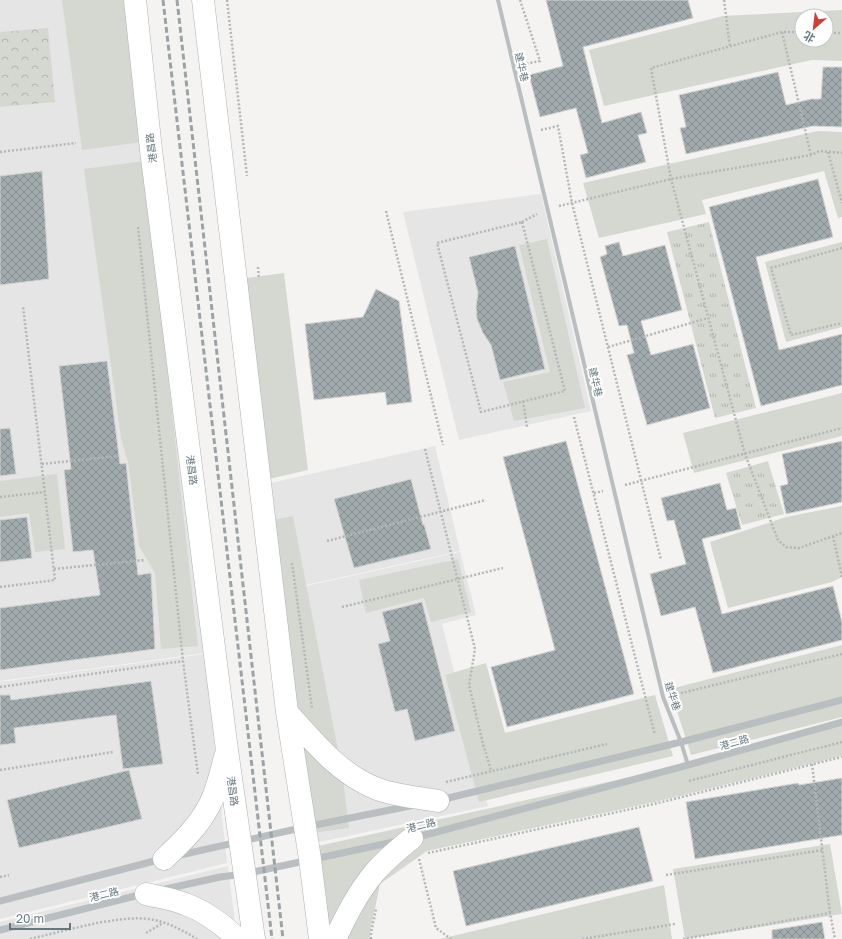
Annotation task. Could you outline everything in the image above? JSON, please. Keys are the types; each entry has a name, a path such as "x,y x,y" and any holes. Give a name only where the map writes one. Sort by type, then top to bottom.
{"main road":[{"name":"港昌路","path":"134,0 151,150 244,874 254,939"},
{"path":"203,0 287,712 310,859 320,939"},
{"path":"287,712 321,750 358,779 375,788 395,794 438,792"},
{"path":"164,859 184,839 204,814 216,789 228,750"},
{"path":"335,939 358,894 375,872 389,856 416,846"},
{"path":"146,894 185,904 204,912 220,923 238,939"}],"street":[{"name":"建华巷","path":"498,0 663,697 681,742 688,765"},
{"name":"港二路","path":"0,901 164,859 305,827 438,792 664,746 842,700"},
{"name":"港二路","path":"0,930 220,877 244,874 310,859 416,846 688,765 842,722"}],"path":[{"path":"227,0 247,181"},
{"path":"513,66 540,61 520,0"},
{"path":"724,0 730,47"},
{"path":"782,32 811,155"},
{"path":"794,32 782,32 651,68 671,179 708,318 745,454 778,540 786,547 799,548 842,533"},
{"path":"529,132 558,126 572,203 661,560"},
{"path":"0,152 76,143"},
{"path":"522,222 565,391 481,412 437,243 522,222 547,209 671,179 811,155 820,152 842,152"},
{"path":"828,152 842,203"},
{"path":"386,211 442,445"},
{"path":"137,224 198,779"},
{"path":"842,248 771,268 791,335 842,323"},
{"path":"257,266 259,281"},
{"path":"0,587 55,580 23,306"},
{"path":"608,347 708,318"},
{"path":"522,401 527,427"},
{"path":"574,416 654,733 664,746"},
{"path":"594,493 842,428"},
{"path":"425,449 475,648 469,685 483,744 492,770"},
{"path":"42,464 118,456"},
{"path":"0,497 45,492"},
{"path":"327,541 486,500"},
{"path":"832,536 842,577"},
{"path":"292,557 313,711"},
{"path":"54,569 145,560"},
{"path":"342,607 504,568"},
{"path":"663,697 842,654"},
{"path":"0,687 184,661"},
{"path":"654,733 675,728"},
{"path":"438,792 446,782 608,744"},
{"path":"0,770 113,752"},
{"path":"412,863 428,852 654,804 842,757"},
{"path":"812,764 830,912 835,939"},
{"path":"416,846 436,928 451,939"},
{"path":"666,875 823,850"},
{"path":"0,877 9,875"},
{"path":"371,939 377,905"},
{"path":"682,939 830,912"},
{"path":"30,939 75,927 129,918 149,919 163,923 182,930 197,939"},
{"path":"582,939 675,924"}],"shaded area":[{"path":"0,0 136,0 205,653 0,681"},
{"path":"541,194 591,411 459,440 403,212"},
{"path":"435,446 460,551 274,592 262,485"},
{"path":"460,552 476,615 442,624 488,806 310,844 274,593"},
{"path":"205,654 227,863 0,919 0,682"},
{"path":"228,866 237,939 0,939 0,922"}],"green space":[{"path":"62,0 126,0 142,142 82,150"},
{"path":"834,10 842,10 842,61 812,60 604,106 589,50 723,16 794,12 794,48 834,48"},
{"path":"48,28 55,102 0,107 0,32"},
{"path":"818,131 842,132 842,217 838,218 824,171 702,200 706,214 599,238 583,183"},
{"path":"144,161 198,646 161,649 155,573 139,546 128,462 121,438 84,169"},
{"path":"709,222 756,408 715,418 667,232"},
{"path":"547,239 585,408 514,421 503,382 550,372 519,245"},
{"path":"842,242 842,327 786,342 765,262"},
{"path":"284,273 308,470 265,480 240,279"},
{"path":"842,393 842,436 694,473 683,433"},
{"path":"768,461 784,514 742,525 726,473"},
{"path":"57,474 65,549 35,552 29,513 0,517 0,481"},
{"path":"842,506 842,577 832,582 728,608 710,542 786,517"},
{"path":"293,516 342,771 349,828 311,833 268,521"},
{"path":"458,559 471,612 431,622 424,598 366,613 359,580"},
{"path":"842,645 842,717 691,755 670,689"},
{"path":"486,663 505,733 655,695 673,756 479,802 445,675"},
{"path":"842,725 842,756 655,802 427,851 380,884 370,939 318,939 309,848 685,765"},
{"path":"830,844 842,914 685,939 673,869"},
{"path":"664,885 672,939 440,939"}],"building":[{"path":"546,0 688,0 693,18 583,47 602,123 641,112 647,133 638,135 646,162 586,178 580,155 588,153 576,108 540,117 529,75 563,66"},
{"path":"823,67 842,67 842,127 813,126 686,154 680,128 686,127 679,95 778,72 786,105 811,99 821,99"},
{"path":"42,171 49,279 0,285 0,176"},
{"path":"818,179 833,237 756,257 779,350 842,334 842,385 761,406 709,207"},
{"path":"619,242 623,256 665,245 682,310 641,321 651,355 693,344 710,408 647,425 627,355 634,353 627,325 619,326 600,257 607,254 605,246"},
{"path":"515,246 545,369 500,380 491,345 483,333 477,319 476,306 478,293 469,257"},
{"path":"376,289 399,301 412,402 387,405 385,392 314,400 305,324 363,317"},
{"path":"107,361 120,464 126,463 138,575 151,573 155,649 0,670 0,608 100,595 93,550 73,552 64,470 71,469 59,366"},
{"path":"10,428 16,474 0,476 0,429"},
{"path":"566,441 634,694 507,727 491,667 555,650 503,457"},
{"path":"842,441 842,502 786,514 780,486 788,484 782,454"},
{"path":"411,479 431,549 354,568 334,499"},
{"path":"720,483 727,510 736,508 741,529 702,539 722,614 833,586 842,622 842,640 713,673 695,607 661,616 650,574 686,564 674,520 667,521 661,498"},
{"path":"27,517 32,558 0,562 0,520"},
{"path":"422,602 455,731 415,741 407,709 395,712 378,644 390,641 382,612"},
{"path":"151,681 163,764 123,769 116,715 14,728 16,743 0,745 0,695 10,695 11,700"},
{"path":"129,770 142,819 19,848 7,800"},
{"path":"842,778 842,835 695,859 686,802 798,783 799,785"},
{"path":"639,827 653,881 466,926 453,871"},
{"path":"822,922 825,939 772,939 772,930"}],"railway":[{"path":"163,0 272,939"},
{"path":"177,0 283,939"}]}
